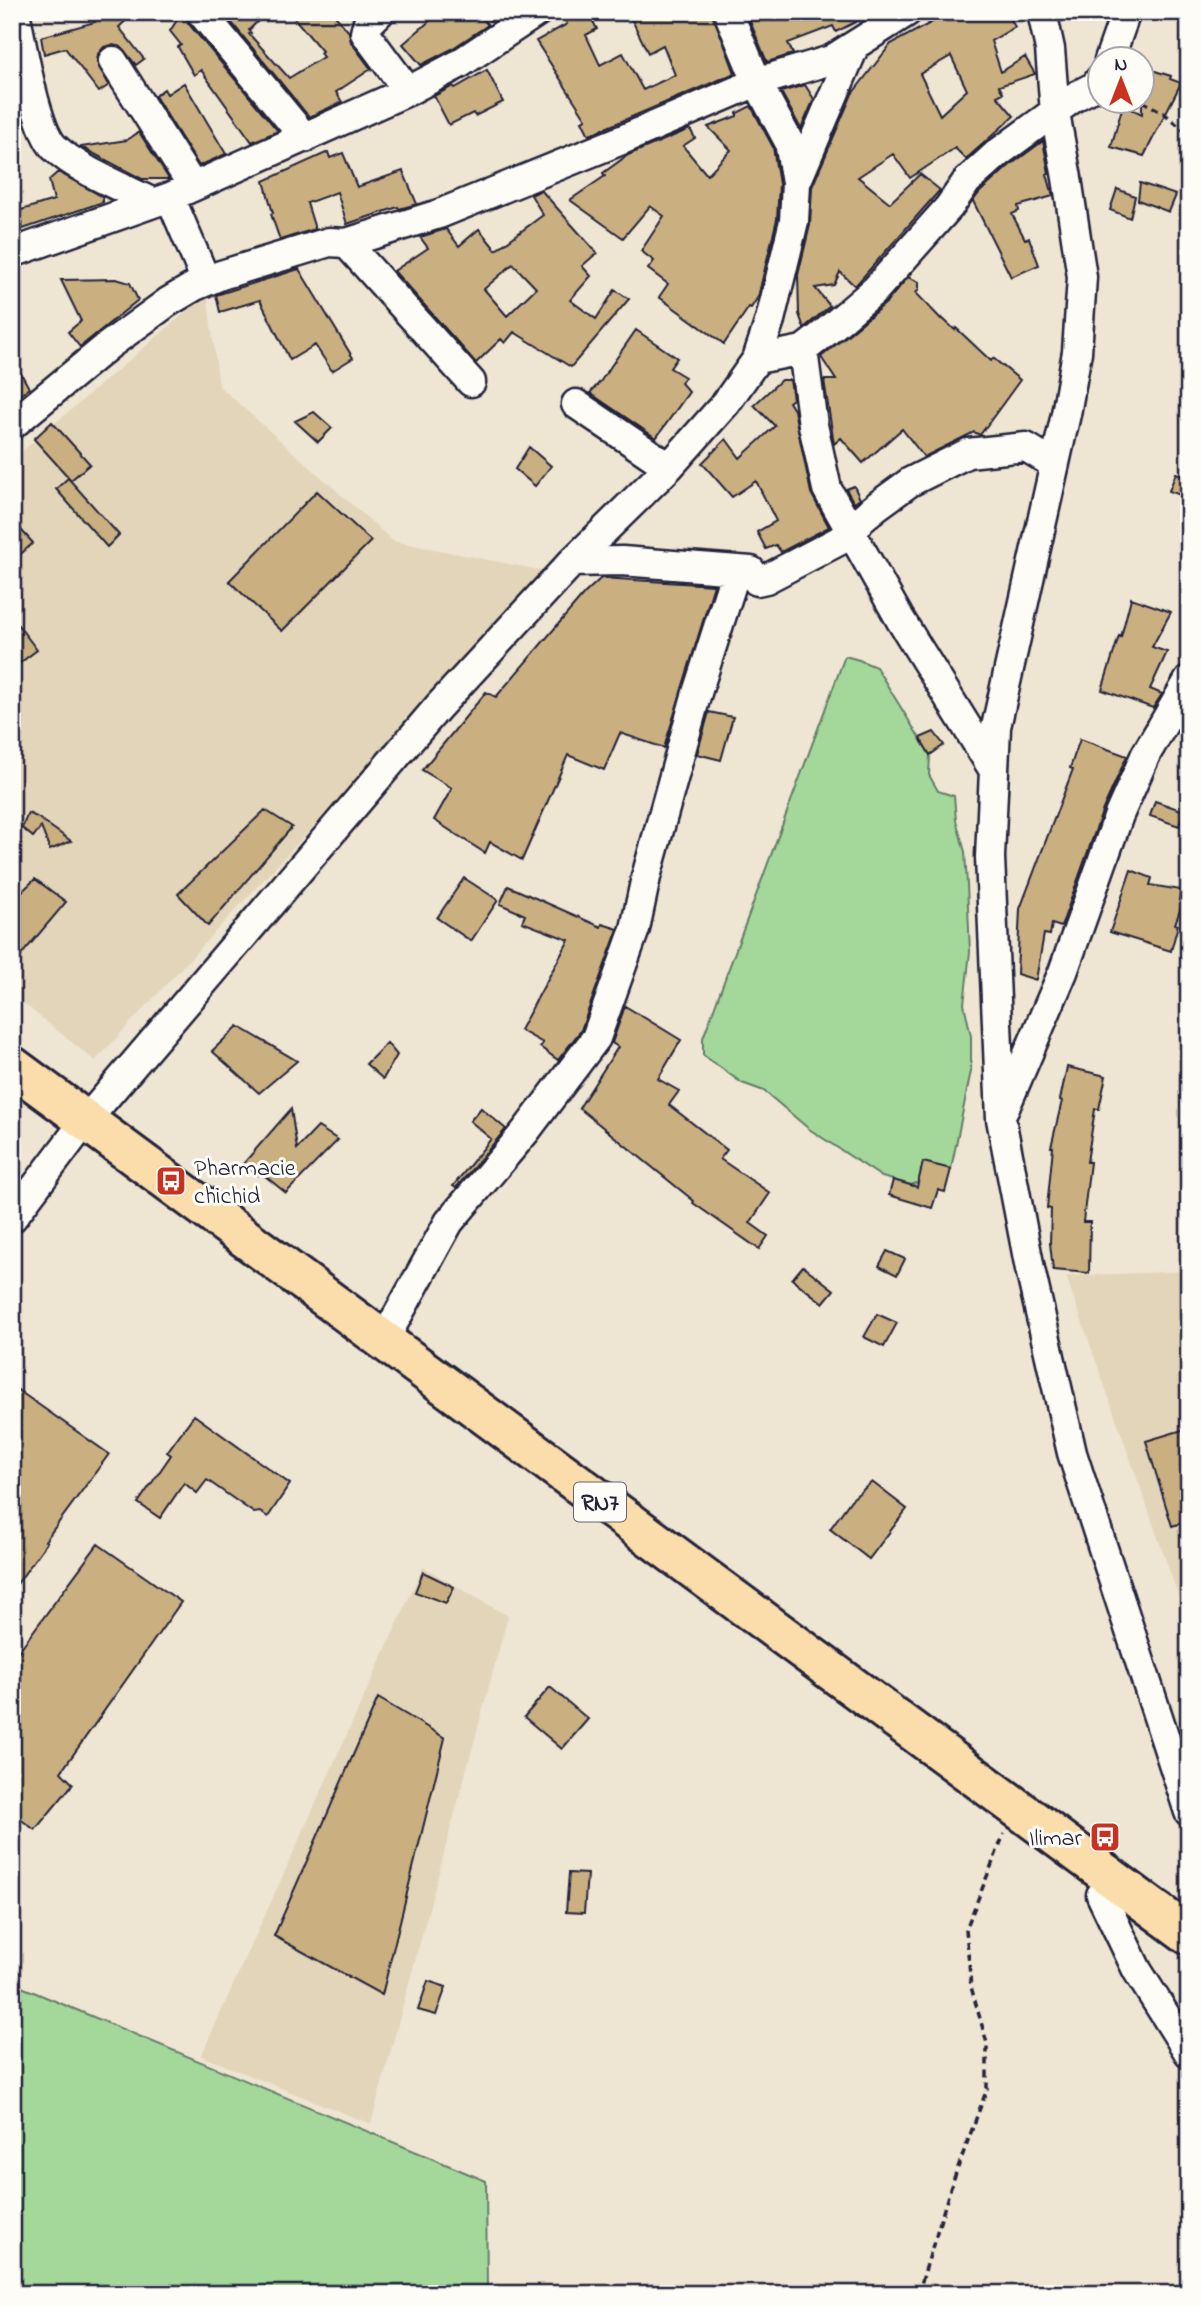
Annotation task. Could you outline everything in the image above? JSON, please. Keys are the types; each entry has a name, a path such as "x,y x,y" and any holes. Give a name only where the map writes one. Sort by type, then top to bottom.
{"highway":[{"name":"RN7","path":"12,1066 78,1130 1006,1829 1189,1961"},
{"name":"RN7","path":"12,1096 78,1130 383,1342 1189,1935"}],"street":[{"path":"15,12 41,126 53,146 71,160 172,195"},
{"path":"201,12 305,138"},
{"path":"380,12 367,25 365,33 408,91"},
{"path":"12,253 172,195 408,91 459,64 537,12"},
{"path":"12,1218 78,1130 438,707 572,562 669,467 726,402 757,359 770,320 794,221 796,183 789,142 757,82 728,12"},
{"path":"12,425 119,338 168,302 206,281 329,242 346,243 439,214 757,82 831,60 907,12"},
{"path":"1042,12 1050,49 1055,113 1068,178 1082,277 1077,352 1025,605 996,727 990,857 1000,1119 1030,1269 1072,1453 1189,1812"},
{"path":"1114,46 1126,12"},
{"path":"796,183 855,46"},
{"path":"113,61 172,195 206,281"},
{"path":"757,359 803,350 870,295 911,252 967,181 998,153 1086,91"},
{"path":"346,243 471,382"},
{"path":"803,350 813,425 827,489 900,619 993,768"},
{"path":"576,404 669,467"},
{"path":"572,562 622,561 751,571 757,581 766,579 852,534 861,519 911,482 968,453 1027,447 1054,464"},
{"path":"383,1342 449,1222 525,1132 596,1038 635,929 646,877 696,696 736,571"},
{"path":"1000,1119 1063,972 1119,815 1146,754 1189,680"},
{"path":"1101,1895 1137,1970 1189,2053"}],"path":[{"path":"1156,109 1189,135"},
{"path":"918,2294 950,2189 987,2089 987,2043 971,1987 966,1929 1006,1829"}],"shaded area":[{"path":"207,294 219,386 393,541 550,572 95,1061 12,994 12,460"},
{"path":"1189,1271 1189,1626 1066,1276"},
{"path":"423,1567 508,1616 371,2124 201,2056"}],"green space":[{"path":"845,656 876,667 930,755 929,775 938,791 954,796 956,820 965,852 970,952 964,1004 971,1036 971,1071 951,1169 911,1185 882,1177 809,1129 764,1091 742,1083 703,1055 703,1038"},
{"path":"12,1983 486,2181 487,2294 12,2294"}],"building":[{"path":"88,12 135,12 119,27 144,59 136,65 121,47 104,47 98,54 97,62 109,85 99,92 65,48 44,54 41,37 95,22"},
{"path":"170,12 185,12 188,23 278,131 252,142 201,70 194,75 178,47 181,45 170,31 177,20"},
{"path":"223,12 267,12 249,30 249,34 289,78 323,57 320,53 322,51 289,12 332,12 349,32 351,42 371,69 336,92 342,102 309,117"},
{"path":"440,12 477,12 488,25 421,65 403,44"},
{"path":"483,12 507,12 492,22"},
{"path":"560,12 588,12 597,29 586,35 600,65 623,53 643,90 675,75 663,45 648,53 631,18 643,12 712,12 735,73 589,135 582,121 586,119 536,41 567,24"},
{"path":"746,12 800,12 801,18 815,12 875,12 836,32 833,26 788,43 793,54 767,62"},
{"path":"951,12 1007,12 1015,27 991,41 1001,72 1025,57 1035,74 999,86 1003,93 997,96 1014,116 966,159 955,148 910,178 893,154 858,177 890,203 920,174 940,190 855,286 840,272 834,285 815,288 830,306 804,328 799,314 798,275 810,225 812,187 852,94 891,44","holes":["951,56 967,90 940,115 920,74"]},
{"path":"487,70 503,102 449,125 434,96"},
{"path":"1156,71 1171,76 1170,79 1181,83 1144,156 1111,147 1120,116 1156,116"},
{"path":"184,83 226,154 199,166 155,96 164,89 167,94"},
{"path":"805,85 814,99 801,129 781,92"},
{"path":"751,106 773,147 779,184 777,219 758,297 724,344 659,297 668,284 648,269 654,261 641,251 664,216 650,206 623,238 570,200 605,176 603,173 628,155 690,129 695,138 683,146 707,175 731,150 708,127 737,116 737,113"},
{"path":"139,132 169,179 142,179 81,147 127,140"},
{"path":"1043,141 1053,196 1018,206 1019,211 1012,214 1025,239 1029,238 1039,265 1011,277 973,201 1009,166"},
{"path":"328,152 330,158 343,153 357,187 403,171 417,204 399,209 398,207 347,224 337,192 307,203 315,229 280,240 264,181"},
{"path":"58,172 103,197 103,202 23,229 18,211 54,200 49,180"},
{"path":"1140,183 1176,195 1169,212 1138,200"},
{"path":"1117,189 1135,196 1130,218 1110,210"},
{"path":"541,190 597,253 582,266 591,276 570,300 596,319 615,290 629,299 571,367 514,332 505,343 501,339 476,363 394,271 428,248 420,237 446,229 459,246 479,229 496,250 543,215 531,195","holes":["513,264 536,288 507,316 484,289"]},
{"path":"299,269 353,358 332,371 315,345 290,360 260,300 220,312 216,295"},
{"path":"908,277 919,282 916,293 941,319 955,330 956,328 991,361 993,358 1020,380 980,435 974,432 924,457 902,429 863,463 841,438 834,444 824,380 836,380 821,357 886,303"},
{"path":"116,279 130,283 138,300 80,347 68,332 81,321 61,280"},
{"path":"636,330 677,358 670,368 685,377 681,383 689,392 656,438 590,393"},
{"path":"12,357 29,388 12,401"},
{"path":"781,380 790,380 793,399 789,402 794,410 811,493 829,527 781,552 776,545 766,549 757,532 776,521 756,481 732,497 702,463 726,439 740,458 775,426 754,405"},
{"path":"314,412 332,428 318,442 295,421"},
{"path":"52,422 90,464 71,480 34,439"},
{"path":"529,447 551,466 535,486 515,469"},
{"path":"1176,473 1189,478 1189,498 1169,491"},
{"path":"68,478 119,535 107,547 56,489"},
{"path":"854,486 860,499 854,503 846,489"},
{"path":"317,491 371,541 282,631 229,581"},
{"path":"12,520 33,543 12,562"},
{"path":"601,578 714,585 664,748 620,733 604,770 568,755 522,860 490,842 485,853 434,820 452,788 422,770 486,692 496,697 584,594"},
{"path":"1131,598 1171,612 1152,647 1167,652 1150,689 1162,694 1153,708 1102,690 1119,636 1121,637"},
{"path":"12,617 37,650 12,669"},
{"path":"709,712 733,717 721,760 697,754"},
{"path":"934,732 944,745 930,755 920,738"},
{"path":"1080,739 1127,756 1103,809 1061,927 1052,924 1050,935 1044,934 1036,980 1017,974 1020,909 1073,769 1070,768"},
{"path":"1155,801 1184,811 1179,826 1150,816"},
{"path":"265,810 292,827 208,926 178,894"},
{"path":"28,813 71,841 50,850 41,827 33,837 22,828"},
{"path":"1131,870 1152,878 1150,885 1181,890 1179,900 1183,902 1175,924 1178,925 1171,951 1110,932"},
{"path":"464,878 498,900 471,941 437,918"},
{"path":"35,879 66,902 12,966 12,901"},
{"path":"508,886 601,927 602,924 618,929 581,1030 558,1060 540,1047 543,1043 520,1030 569,940 522,922 525,915 500,904"},
{"path":"625,1006 681,1040 658,1079 679,1091 669,1105 727,1150 720,1159 770,1193 750,1223 768,1236 759,1249 693,1203 694,1201 579,1108 618,1047 612,1043"},
{"path":"238,1026 297,1061 259,1093 212,1051"},
{"path":"387,1043 397,1055 383,1079 366,1064"},
{"path":"1067,1067 1106,1076 1099,1109 1095,1109 1087,1162 1090,1162 1083,1222 1090,1222 1089,1273 1053,1270 1050,1243 1051,1209 1047,1208 1051,1147"},
{"path":"481,1108 506,1129 456,1188 453,1186 491,1139 470,1121"},
{"path":"291,1109 297,1149 318,1127 338,1140 286,1193 260,1172 258,1175 243,1164"},
{"path":"923,1162 951,1169 945,1192 938,1190 932,1208 889,1195 893,1180 917,1187"},
{"path":"887,1251 905,1259 897,1275 879,1266"},
{"path":"803,1266 834,1290 823,1303 792,1279"},
{"path":"877,1314 897,1323 884,1347 864,1337"},
{"path":"12,1386 109,1454 12,1591"},
{"path":"194,1415 290,1484 268,1517 260,1512 254,1513 207,1480 197,1493 184,1483 160,1518 138,1503 171,1455 167,1452"},
{"path":"1189,1428 1189,1521 1172,1526 1146,1441"},
{"path":"872,1482 907,1509 869,1559 830,1529 851,1500"},
{"path":"98,1544 181,1602 61,1772 73,1784 35,1830 12,1813 12,1660"},
{"path":"423,1572 454,1587 446,1603 415,1592"},
{"path":"550,1687 588,1719 562,1749 524,1717"},
{"path":"378,1698 445,1738 382,1995 274,1936"},
{"path":"569,1873 587,1874 584,1913 566,1912"},
{"path":"428,1981 446,1987 436,2015 418,2010"}],"place":[{"name":"Pharmacie chichid","path":"171,1181"},
{"name":"Ilimar","path":"1105,1837"}]}
